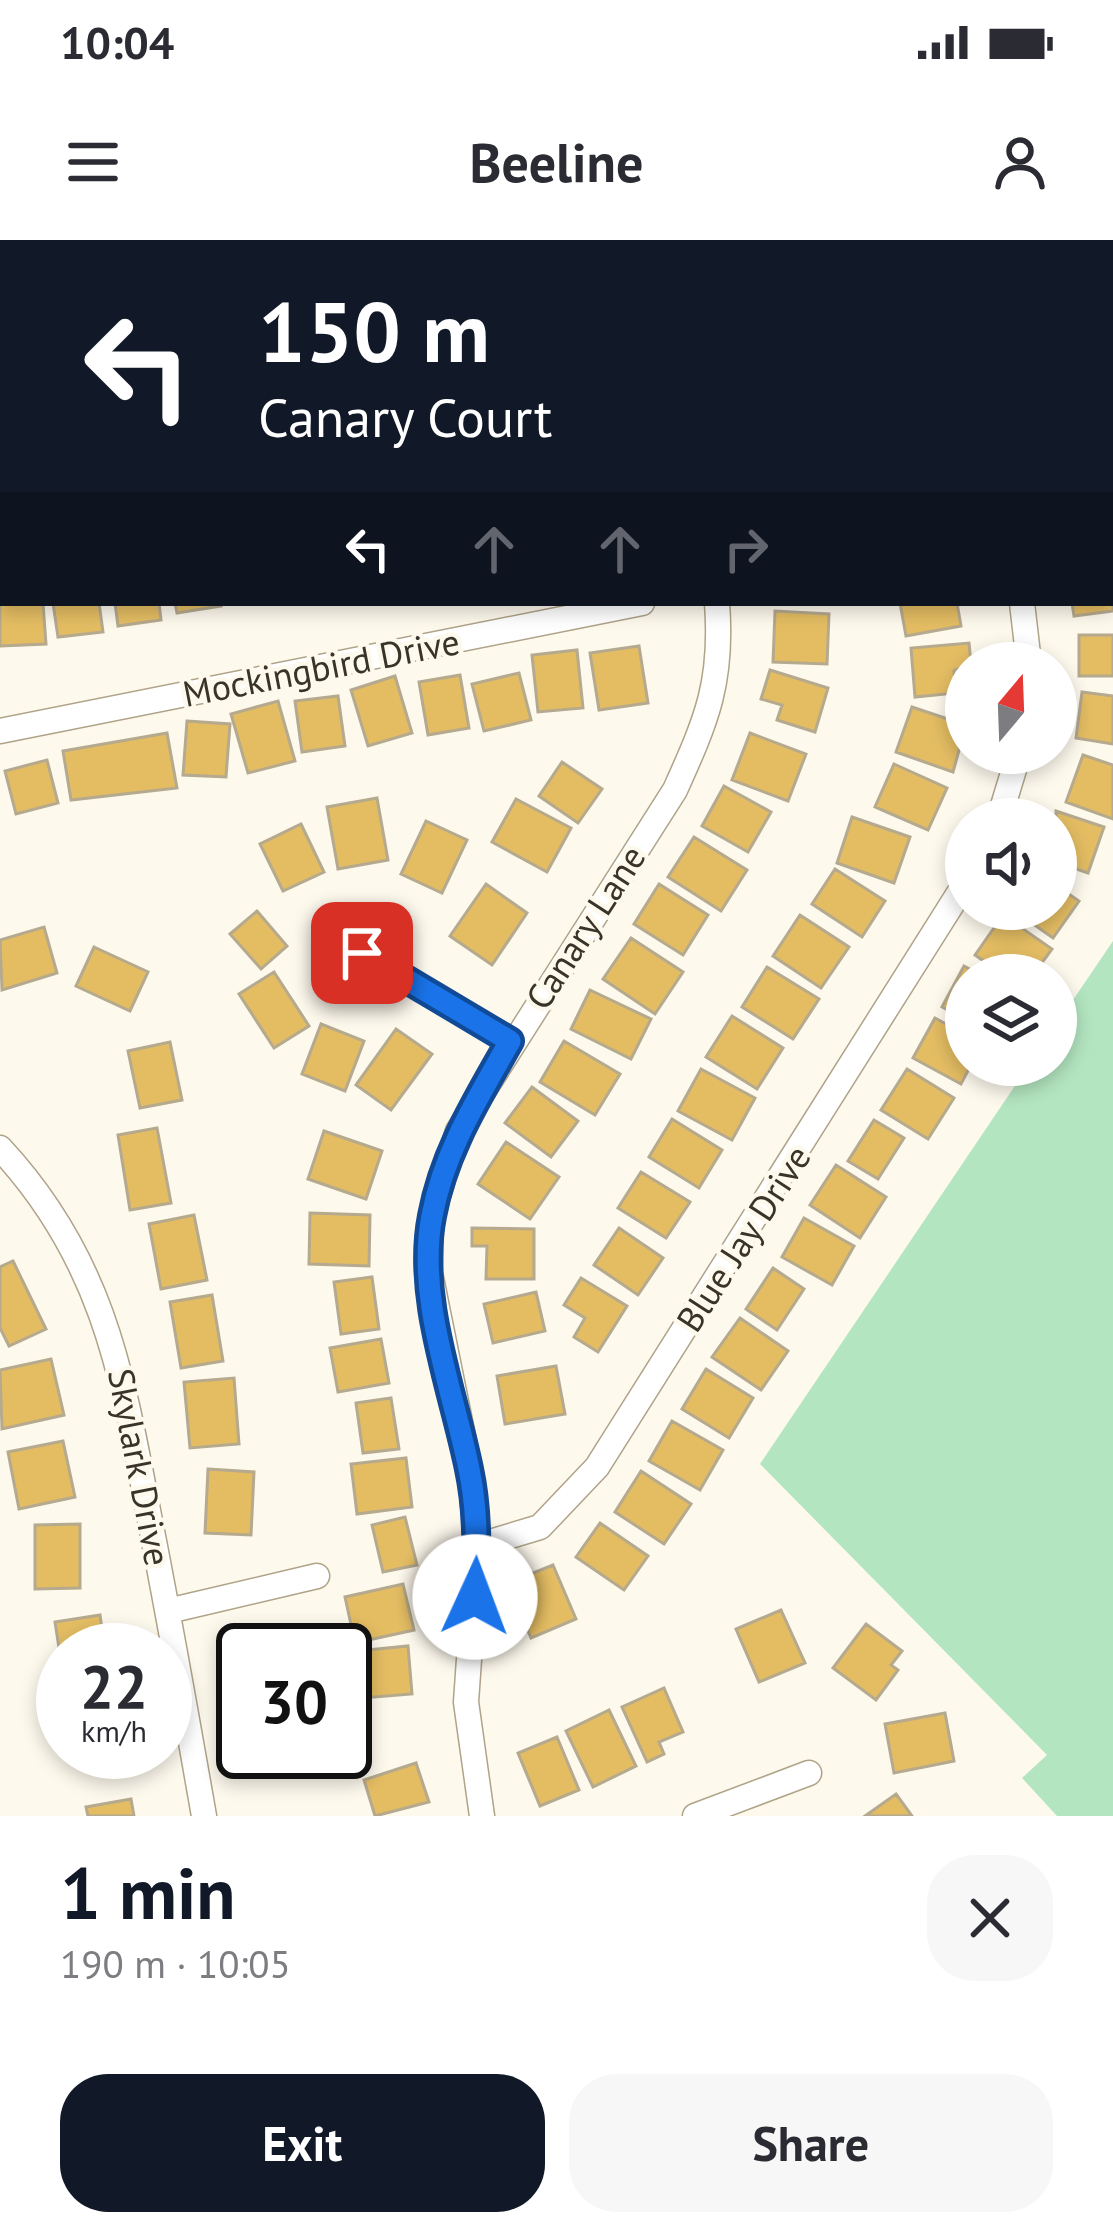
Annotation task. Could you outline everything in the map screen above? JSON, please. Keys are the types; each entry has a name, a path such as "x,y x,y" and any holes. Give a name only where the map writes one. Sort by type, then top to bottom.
{"street":[{"name":"Mockingbird Drive","path":"0,731 627,606"},
{"name":"Canary Lane","path":"482,1816 469,1753 466,1702 477,1546 470,1471 430,1273 431,1218 454,1138 510,1041 675,790 701,733 718,674 717,606"},
{"path":"1022,606 1026,642"},
{"name":"Blue Jay Drive","path":"477,1546 540,1526 597,1467 945,915"},
{"path":"362,953 510,1041"},
{"name":"Skylark Drive","path":"0,1148 32,1183 86,1270 118,1355 205,1816"},
{"path":"168,1611 317,1576"},
{"path":"695,1816 809,1773"}],"green space":[{"path":"1113,941 1113,1816 1057,1816 1022,1778 1047,1755 760,1464 1015,1086 1077,1086 1077,994"}],"building":[{"path":"0,606 43,606 46,644 0,646"},
{"path":"53,606 99,606 103,632 58,637"},
{"path":"115,606 159,606 161,620 118,626"},
{"path":"176,606 221,606 177,613"},
{"path":"901,606 958,606 961,626 906,636"},
{"path":"1072,606 1113,606 1113,611 1074,616"},
{"path":"775,611 829,614 827,664 773,662"},
{"path":"1079,635 1113,635 1113,676 1079,676"},
{"path":"945,645 945,694 915,697 911,648"},
{"path":"639,646 648,703 599,710 590,653"},
{"path":"577,650 583,708 538,712 532,655"},
{"path":"770,670 828,688 815,732 777,720 782,705 761,699"},
{"path":"519,673 531,720 484,731 472,684"},
{"path":"460,675 469,728 428,735 419,682"},
{"path":"395,676 412,733 368,746 351,690"},
{"path":"1082,692 1113,696 1113,744 1077,738"},
{"path":"338,696 345,746 302,752 295,701"},
{"path":"278,701 295,761 248,773 231,714"},
{"path":"912,707 945,718 945,769 896,752"},
{"path":"187,721 230,724 226,777 183,775"},
{"path":"167,733 177,788 71,800 63,751"},
{"path":"750,733 806,754 788,801 732,780"},
{"path":"1083,755 1113,765 1113,819 1077,806 1077,798 1067,798"},
{"path":"47,760 58,803 16,814 5,771"},
{"path":"562,762 602,789 578,823 539,796"},
{"path":"894,764 947,788 928,830 875,807"},
{"path":"724,786 771,812 748,852 702,826"},
{"path":"377,798 388,860 338,869 327,807"},
{"path":"516,799 571,828 547,872 492,842"},
{"path":"852,817 910,837 894,883 837,863"},
{"path":"1077,818 1104,827 1088,873 1077,869"},
{"path":"426,821 467,840 442,893 401,874"},
{"path":"301,824 324,872 283,891 260,844"},
{"path":"694,837 747,870 721,911 668,877"},
{"path":"835,869 885,901 862,937 812,904"},
{"path":"486,884 527,913 492,965 450,936"},
{"path":"659,884 708,915 683,955 634,924"},
{"path":"257,911 287,946 261,969 230,934"},
{"path":"800,915 849,947 821,988 773,956"},
{"path":"44,927 57,973 2,990 0,940"},
{"path":"992,930 1025,930 1052,949 1048,954 976,954"},
{"path":"631,938 683,972 655,1014 603,979"},
{"path":"94,947 148,972 130,1011 76,986"},
{"path":"767,967 819,999 793,1039 742,1007"},
{"path":"274,972 309,1026 274,1048 239,994"},
{"path":"590,990 651,1019 631,1059 571,1029"},
{"path":"732,1016 783,1048 757,1089 706,1057"},
{"path":"935,1018 945,1023 945,1075 913,1058"},
{"path":"321,1024 364,1041 345,1091 302,1074"},
{"path":"396,1029 432,1054 391,1110 356,1085"},
{"path":"564,1041 620,1074 595,1115 540,1082"},
{"path":"170,1042 182,1100 140,1108 128,1051"},
{"path":"701,1069 755,1098 732,1140 678,1111"},
{"path":"907,1069 954,1098 928,1139 881,1110"},
{"path":"532,1087 578,1121 551,1157 505,1123"},
{"path":"672,1119 722,1150 699,1188 649,1157"},
{"path":"874,1120 904,1138 878,1179 848,1161"},
{"path":"157,1128 171,1203 130,1210 118,1135"},
{"path":"324,1131 382,1151 366,1199 308,1179"},
{"path":"506,1142 559,1177 530,1219 478,1184"},
{"path":"836,1165 886,1197 860,1238 810,1205"},
{"path":"641,1172 690,1202 666,1238 618,1208"},
{"path":"310,1213 370,1215 369,1266 309,1264"},
{"path":"194,1215 207,1280 161,1289 149,1224"},
{"path":"804,1218 854,1246 832,1285 782,1257"},
{"path":"472,1228 534,1229 534,1279 486,1279 487,1246 472,1246"},
{"path":"619,1228 663,1258 638,1295 594,1265"},
{"path":"13,1261 46,1329 9,1346 0,1328 0,1267"},
{"path":"773,1268 804,1289 777,1330 746,1309"},
{"path":"372,1277 379,1329 341,1334 334,1282"},
{"path":"581,1278 627,1306 598,1352 574,1337 585,1318 564,1305"},
{"path":"536,1292 545,1331 493,1343 484,1304"},
{"path":"212,1295 223,1361 181,1368 170,1302"},
{"path":"740,1318 788,1351 761,1390 712,1357"},
{"path":"381,1339 389,1383 338,1392 330,1348"},
{"path":"51,1359 64,1415 2,1429 0,1370"},
{"path":"556,1366 565,1414 505,1424 497,1376"},
{"path":"706,1369 753,1398 729,1438 682,1409"},
{"path":"234,1378 239,1444 190,1448 184,1382"},
{"path":"391,1398 399,1449 363,1453 356,1403"},
{"path":"672,1421 723,1450 700,1490 649,1461"},
{"path":"63,1441 75,1497 19,1509 8,1452"},
{"path":"406,1458 412,1507 357,1514 351,1464"},
{"path":"208,1469 254,1472 251,1535 205,1533"},
{"path":"641,1471 691,1504 664,1544 615,1512"},
{"path":"405,1517 417,1565 383,1572 372,1525"},
{"path":"600,1523 648,1556 624,1590 576,1557"},
{"path":"80,1524 80,1588 35,1589 35,1525"},
{"path":"553,1565 576,1619 531,1638 508,1583"},
{"path":"403,1584 414,1630 372,1639 372,1623 351,1623 345,1597"},
{"path":"781,1610 805,1663 759,1682 736,1629"},
{"path":"100,1615 101,1623 55,1623"},
{"path":"866,1624 902,1651 891,1665 898,1670 876,1700 833,1668"},
{"path":"408,1646 412,1694 372,1697 372,1649"},
{"path":"664,1688 683,1732 659,1742 664,1754 647,1762 622,1707"},
{"path":"609,1710 636,1766 593,1787 566,1731"},
{"path":"945,1713 954,1761 894,1773 885,1724"},
{"path":"557,1737 579,1790 540,1806 518,1753"},
{"path":"416,1763 429,1802 375,1816 364,1780"},
{"path":"896,1794 912,1816 865,1816"},
{"path":"131,1799 134,1816 88,1816 86,1807"}],"route":[{"path":"362,953 510,1041 454,1138 431,1218 430,1273 457,1425 470,1471 477,1546 475,1597"}]}
